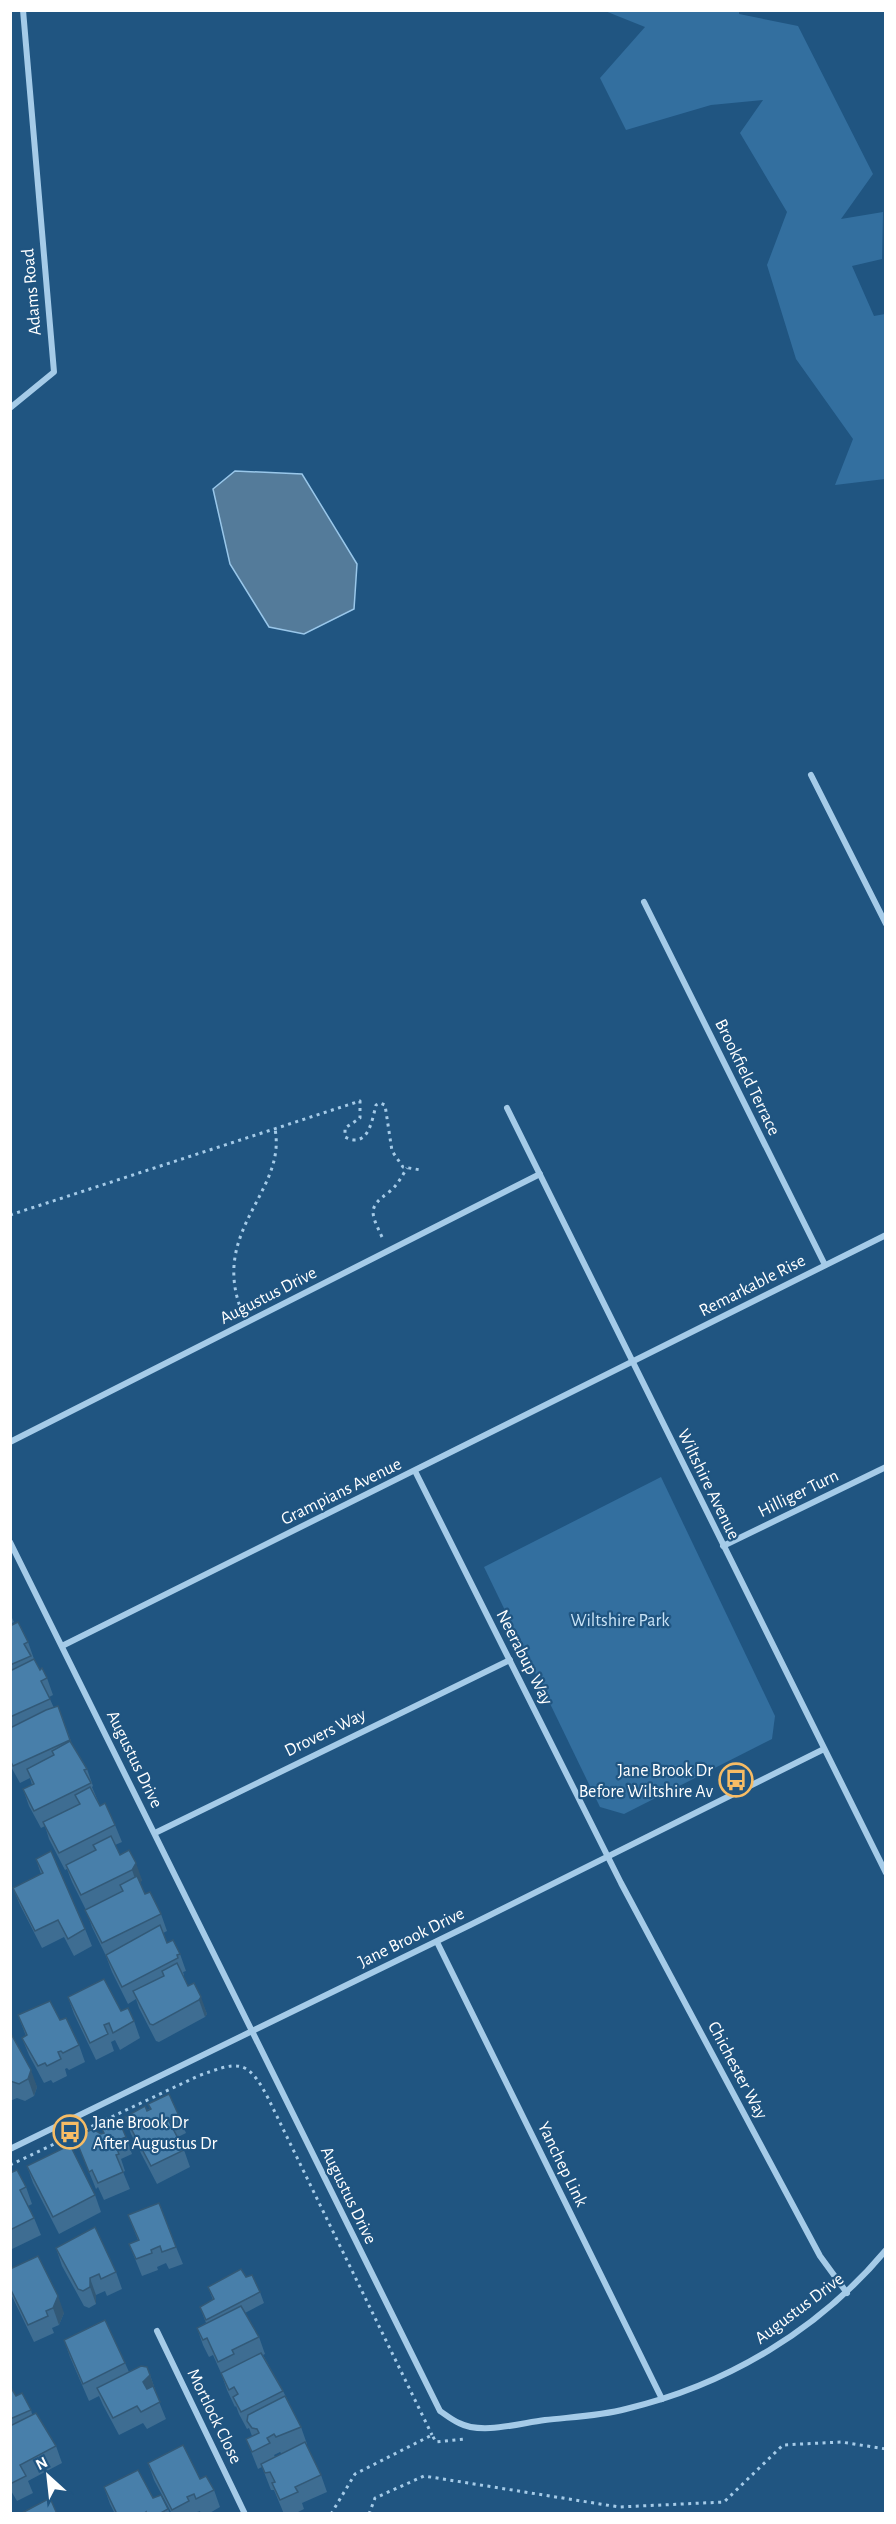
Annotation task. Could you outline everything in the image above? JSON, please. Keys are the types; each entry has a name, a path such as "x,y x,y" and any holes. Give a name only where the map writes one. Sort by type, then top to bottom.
{"street":[{"name":"Adams Road","path":"10,408 54,372 23,10"},
{"path":"811,775 885,924"},
{"name":"Brookfield Terrace","path":"644,902 825,1265"},
{"name":"Wiltshire Avenue","path":"507,1108 885,1873"},
{"name":"Augustus Drive","path":"10,1442 540,1174"},
{"name":"Remarkable Rise","path":"633,1362 885,1235"},
{"name":"Grampians Avenue","path":"62,1646 633,1362"},
{"name":"Hilliger Turn","path":"723,1546 885,1467"},
{"name":"Neerabup Way","path":"415,1471 608,1857"},
{"name":"Augustus Drive","path":"10,1542 440,2411 461,2425 485,2428 614,2412 662,2399 704,2384 792,2336 847,2293 885,2250"},
{"name":"Drovers Way","path":"155,1833 510,1660"},
{"name":"Jane Brook Drive","path":"10,2149 436,1942 824,1749"},
{"name":"Chichester Way","path":"608,1857 820,2256 847,2293"},
{"name":"Yanchep Link","path":"436,1942 662,2399"},
{"name":"Mortlock Close","path":"157,2331 245,2514"}],"path":[{"path":"10,1215 360,1101 360,1118 344,1132 345,1137 356,1140 371,1129 376,1105 380,1103 385,1105 392,1151 406,1168 421,1170"},
{"path":"243,1315 234,1282 234,1258 238,1238 270,1174 276,1155 276,1129"},
{"path":"382,1237 374,1219 374,1208 379,1197 390,1192 406,1168"},
{"path":"10,2165 198,2076 229,2065 241,2065 250,2070 268,2098 432,2435"},
{"path":"369,2514 375,2498 424,2476 619,2507 724,2502 783,2445 841,2442 885,2449"}],"green space":[{"path":"605,11 739,11 739,14 798,26 873,174 841,219 883,212 882,259 852,266 874,316 885,314 885,479 835,485 853,439 796,359 767,265 787,212 740,133 763,100 711,105 626,130 600,78 645,27"},
{"name":"Wiltshire Park","path":"661,1477 775,1716 772,1739 624,1814 600,1807 484,1567"}],"shaded area":[{"path":"235,471 302,474 357,564 354,609 304,634 269,627 230,564 213,489"}],"building":[{"path":"18,1622 28,1642 24,1644 31,1656 10,1665 10,1626"},
{"path":"34,1659 47,1678 41,1681 50,1699 10,1717 10,1671"},
{"path":"58,1706 70,1740 13,1766 10,1760 10,1728"},
{"path":"70,1741 87,1769 84,1770 91,1783 34,1811 23,1789 34,1784 27,1769 54,1755 52,1751"},
{"path":"90,1787 100,1806 105,1803 115,1825 59,1853 43,1822 80,1804 75,1795"},
{"path":"111,1836 120,1855 129,1850 136,1863 132,1870 81,1895 66,1865 96,1850 93,1845"},
{"path":"51,1851 85,1929 68,1939 58,1920 35,1931 13,1888 43,1873 36,1859"},
{"path":"137,1876 145,1894 150,1892 161,1914 102,1943 85,1910 123,1891 120,1885"},
{"path":"160,1925 167,1943 173,1940 180,1954 177,1955 178,1958 122,1987 106,1955"},
{"path":"177,1963 188,1986 194,1983 201,1997 153,2025 150,2024 133,1991 164,1976 162,1971"},
{"path":"104,1979 121,2011 128,2008 134,2021 113,2033 109,2023 104,2025 108,2034 90,2043 68,1997"},
{"path":"50,2001 60,2020 66,2018 79,2045 63,2053 58,2052 61,2059 47,2066 45,2063 38,2066 22,2038 27,2035 18,2015"},
{"path":"10,2032 31,2070 28,2079 19,2084 10,2081"},
{"path":"169,2094 179,2116 169,2121 184,2150 151,2166 125,2117 145,2106 147,2111 151,2109 148,2104"},
{"path":"119,2121 126,2137 114,2142 119,2154 116,2155 123,2172 98,2183 92,2170 89,2172 78,2145 84,2141 84,2133 93,2129 101,2134 104,2133 102,2129"},
{"path":"70,2145 95,2195 53,2217 27,2166"},
{"path":"17,2170 26,2187 20,2190 34,2218 10,2230 10,2173"},
{"path":"159,2203 176,2247 162,2252 160,2246 151,2250 152,2253 136,2259 129,2244 139,2240 128,2215"},
{"path":"95,2227 116,2272 101,2279 99,2274 90,2278 90,2287 83,2291 78,2289 56,2248"},
{"path":"38,2256 58,2296 53,2308 46,2311 48,2316 28,2325 10,2288 10,2269"},
{"path":"241,2269 246,2277 252,2275 260,2292 206,2320 200,2307 214,2299 208,2287"},
{"path":"241,2306 259,2337 232,2350 234,2354 218,2362 207,2338 203,2340 197,2328"},
{"path":"105,2320 125,2363 83,2384 64,2340"},
{"path":"261,2353 283,2391 241,2412 233,2397 238,2394 234,2387 229,2390 221,2373"},
{"path":"141,2366 147,2367 150,2375 143,2382 147,2389 153,2386 160,2402 141,2412 137,2406 113,2418 97,2388"},
{"path":"10,2386 16,2396 22,2393 31,2410 10,2419"},
{"path":"285,2396 301,2427 276,2437 274,2434 267,2438 270,2443 252,2452 246,2439 259,2433 247,2421 248,2415"},
{"path":"36,2413 56,2446 20,2465 26,2476 10,2484 10,2426"},
{"path":"305,2442 321,2475 295,2487 298,2492 280,2500 272,2483 275,2482 270,2472 265,2473 261,2464"},
{"path":"183,2445 200,2479 206,2476 214,2490 196,2499 194,2494 187,2497 189,2501 172,2510 148,2463"},
{"path":"138,2470 153,2498 161,2495 168,2509 159,2514 146,2514 146,2512 117,2514 104,2487"},
{"path":"50,2498 57,2514 20,2514"}],"place":[{"name":"Jane Brook Dr Before Wiltshire Av","path":"736,1780"},
{"name":"Jane Brook Dr After Augustus Dr","path":"70,2132"}]}
